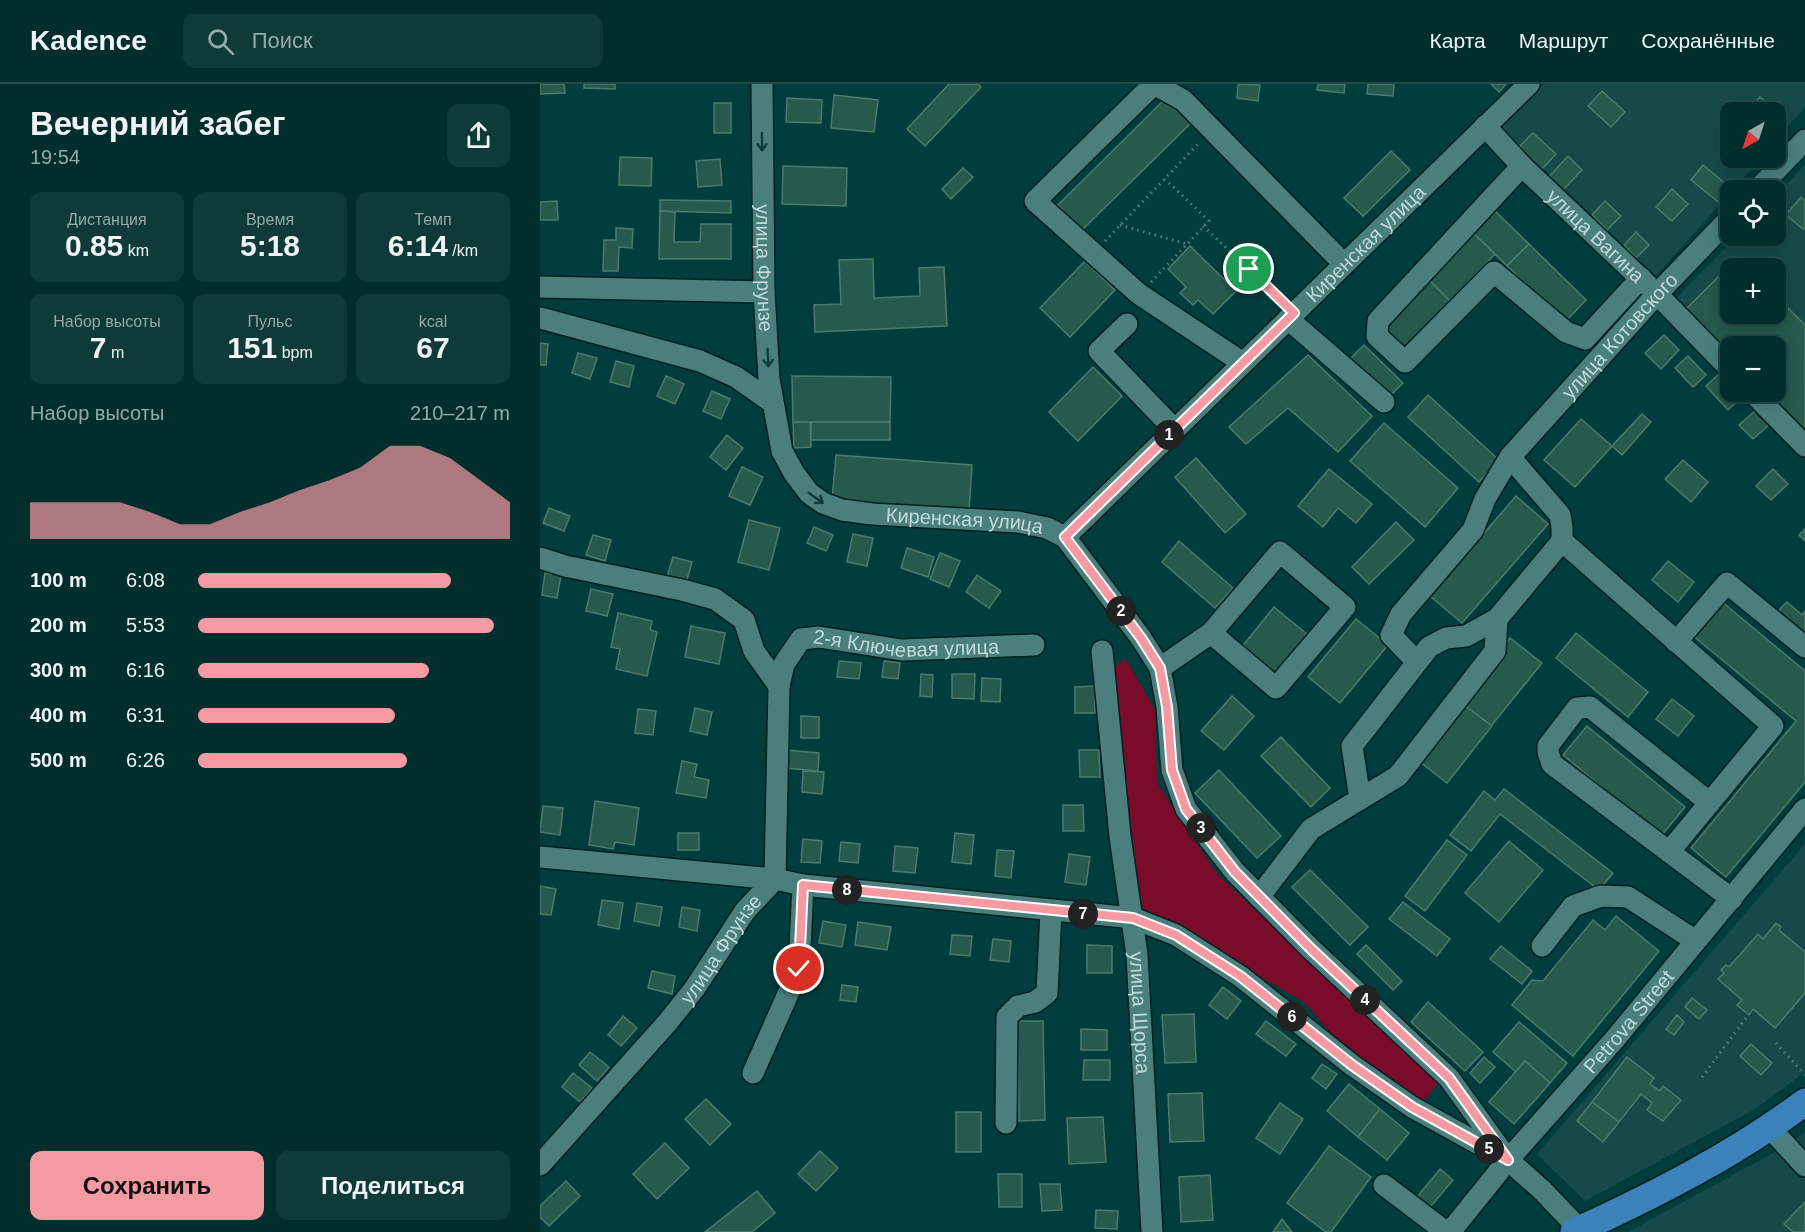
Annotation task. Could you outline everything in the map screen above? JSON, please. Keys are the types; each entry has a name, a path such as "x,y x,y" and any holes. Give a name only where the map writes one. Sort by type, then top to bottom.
{"main road":[{"path":"1579,1231 1671,1186 1770,1128 1805,1102"}],"street":[{"name":"улица Фрунзе","path":"762,84 764,292 769,379 782,451"},
{"path":"1243,363 1139,294 1035,201 1154,84 1183,100 1344,264"},
{"name":"Киренская улица","path":"782,451 808,493 823,503 842,510 872,514 1018,522 1047,528 1065,537 1530,84"},
{"name":"улица Вагина","path":"1485,126 1522,166 1641,278 1720,359"},
{"path":"1767,180 1805,140"},
{"path":"1522,166 1378,321 1377,336 1405,362 1494,272 1566,332 1585,339 1641,278"},
{"name":"улица Котовского","path":"1417,662 1391,635 1401,614 1473,530 1485,499 1510,457 1657,294 1720,228"},
{"path":"540,287 764,292"},
{"path":"1291,316 1384,402"},
{"path":"540,318 700,361 736,377 773,403"},
{"path":"1127,324 1099,351 1175,430"},
{"path":"1762,402 1805,446"},
{"path":"1360,799 1352,746 1417,662 1429,647 1446,638 1466,636 1497,619 1562,541 1560,515 1510,457"},
{"path":"1065,537 1141,638 1160,668 1167,707 1172,770 1186,809 1235,872 1259,897 1449,1078 1508,1160"},
{"path":"1562,541 1773,726 1669,852"},
{"path":"1160,668 1211,633 1280,552 1346,607 1276,688 1211,633"},
{"path":"540,558 565,566 715,599 744,620 754,651 779,687"},
{"path":"1676,642 1727,583 1805,647"},
{"path":"1259,897 1311,829 1398,776 1495,651 1497,619"},
{"name":"2-я Ключевая улица","path":"779,687 784,664 801,639 819,637 902,650 1034,645"},
{"name":"улица Щорса","path":"1102,651 1120,836 1137,955 1152,1232"},
{"name":"улица Фрунзе","path":"540,1165 667,1023 695,988 745,911 775,879 779,687"},
{"path":"1710,803 1590,707 1577,708 1548,746 1552,764 1732,899"},
{"name":"Petrova Street","path":"1448,1232 1615,1039 1805,809"},
{"path":"540,857 775,879 803,885 1133,918 1176,935 1222,964 1352,1065 1412,1107 1508,1160 1542,1190 1579,1231"},
{"path":"753,1074 799,969 803,885"},
{"path":"1542,946 1573,906 1601,896 1628,897 1696,941"},
{"path":"1006,1123 1007,1017 1018,1006 1035,1002 1047,993 1051,911"},
{"path":"1770,1128 1805,1166"},
{"path":"1384,1185 1448,1232"}],"path":[{"path":"1093,253 1212,130"},
{"path":"1139,294 1209,221 1165,179"},
{"path":"1120,225 1186,244"},
{"path":"1203,226 1291,316"},
{"path":"1702,1077 1746,1018"},
{"path":"1776,1043 1805,1075"}],"shaded area":[{"path":"1525,84 1805,84 1805,107 1786,129 1786,102 1720,102 1720,168 1752,168 1741,180 1720,180 1720,204 1656,276 1491,119"},
{"path":"1805,165 1805,421 1785,402 1786,336 1720,336 1720,340 1676,298 1727,246 1786,246 1786,185"},
{"path":"1126,659 1155,710 1157,783 1218,875 1438,1083 1423,1102 1347,1052 1305,1003 1141,907 1112,668"},
{"path":"1805,844 1805,1072 1757,1108 1585,1201 1537,1154"},
{"path":"1805,1132 1805,1232 1628,1232 1784,1147"}],"building":[{"path":"540,84 564,84 565,93 540,94"},
{"path":"584,84 615,84 615,89 584,88"},
{"path":"949,84 978,84 981,87 925,146 907,129"},
{"path":"1238,84 1260,85 1258,101 1237,98"},
{"path":"1318,84 1345,84 1344,93 1317,90"},
{"path":"1368,84 1394,84 1393,96 1367,94"},
{"path":"1491,84 1506,84 1499,92"},
{"path":"1602,91 1625,112 1611,127 1588,106"},
{"path":"834,95 878,100 874,132 831,128"},
{"path":"1760,97 1766,102 1755,102"},
{"path":"787,98 822,100 821,123 786,122"},
{"path":"1166,98 1191,123 1082,230 1058,205"},
{"path":"714,103 731,103 731,133 714,133"},
{"path":"1533,133 1556,154 1541,170 1518,148"},
{"path":"1391,151 1410,170 1363,216 1344,198"},
{"path":"1568,156 1582,170 1561,192 1547,179"},
{"path":"620,157 652,158 651,186 619,185"},
{"path":"720,159 722,185 698,187 696,161"},
{"path":"1703,165 1721,180 1720,203 1691,180"},
{"path":"783,166 847,168 846,206 782,204"},
{"path":"963,168 973,177 951,199 942,189"},
{"path":"1672,189 1688,204 1672,221 1656,207"},
{"path":"1801,197 1805,201 1805,227 1803,229 1786,215"},
{"path":"660,200 731,201 731,213 660,211"},
{"path":"557,201 558,220 540,220 540,202"},
{"path":"1605,201 1621,216 1607,230 1592,215"},
{"path":"660,211 675,212 674,242 700,242 701,224 731,224 731,259 659,259"},
{"path":"1495,211 1529,244 1507,266 1473,233"},
{"path":"616,228 633,229 632,248 619,247 618,271 603,271 604,240 616,240"},
{"path":"1636,232 1649,245 1636,258 1624,245"},
{"path":"1473,233 1495,254 1450,301 1429,280"},
{"path":"1529,244 1586,300 1565,322 1507,266"},
{"path":"1190,246 1236,291 1213,314 1198,300 1193,305 1180,293 1186,287 1168,269"},
{"path":"873,259 874,298 920,296 919,268 944,267 947,326 815,332 814,305 841,304 839,260"},
{"path":"1085,261 1115,290 1070,337 1040,308"},
{"path":"1720,275 1720,324 1786,324 1786,306 1805,325 1805,431 1775,402 1786,402 1786,336 1720,336 1720,347 1684,311"},
{"path":"1429,280 1450,301 1404,350 1382,329"},
{"path":"1664,335 1679,350 1661,369 1645,353"},
{"path":"540,343 548,344 546,365 540,365"},
{"path":"1364,345 1403,383 1389,397 1350,359"},
{"path":"578,353 597,358 590,379 572,373"},
{"path":"1308,355 1372,416 1338,452 1288,408 1246,444 1229,427"},
{"path":"1688,356 1706,375 1693,387 1675,368"},
{"path":"616,361 634,366 629,387 610,382"},
{"path":"1093,367 1122,396 1078,441 1049,412"},
{"path":"1720,373 1720,401 1706,386"},
{"path":"666,376 684,384 675,404 657,396"},
{"path":"792,376 891,377 890,422 793,422"},
{"path":"712,391 730,399 721,419 703,411"},
{"path":"1428,395 1499,460 1479,482 1408,417"},
{"path":"1721,402 1737,402 1728,410"},
{"path":"1756,410 1769,425 1753,439 1739,425"},
{"path":"1642,414 1651,422 1622,455 1612,446"},
{"path":"1581,419 1612,446 1575,487 1544,460"},
{"path":"793,422 810,422 811,447 794,448"},
{"path":"811,422 890,422 890,440 811,440"},
{"path":"1384,423 1458,488 1425,527 1350,461"},
{"path":"727,435 743,448 726,470 710,457"},
{"path":"836,455 972,465 969,510 832,500"},
{"path":"1196,458 1246,514 1225,533 1175,477"},
{"path":"1683,460 1708,482 1691,502 1665,479"},
{"path":"742,467 763,477 750,505 729,496"},
{"path":"1329,469 1372,504 1356,523 1338,508 1323,527 1298,506"},
{"path":"1773,469 1788,484 1771,500 1756,486"},
{"path":"1516,496 1548,524 1462,623 1430,596"},
{"path":"549,508 570,516 564,531 543,523"},
{"path":"749,520 780,528 769,570 738,562"},
{"path":"1396,522 1414,540 1369,584 1352,567"},
{"path":"814,527 833,535 826,551 807,543"},
{"path":"1805,529 1805,541 1799,535"},
{"path":"853,534 873,538 867,566 847,562"},
{"path":"593,535 611,540 605,561 586,555"},
{"path":"1179,541 1233,588 1215,608 1162,562"},
{"path":"907,548 934,557 928,577 901,568"},
{"path":"940,553 960,561 949,587 930,579"},
{"path":"673,557 692,562 686,583 667,577"},
{"path":"1668,561 1694,582 1678,602 1652,580"},
{"path":"545,573 561,575 557,598 542,595"},
{"path":"977,575 1001,591 989,608 966,592"},
{"path":"591,589 613,594 607,616 586,611"},
{"path":"1721,601 1805,671 1805,782 1726,877 1691,848 1796,721 1692,635"},
{"path":"1787,602 1802,615 1805,611 1805,631 1802,634 1777,612"},
{"path":"1274,607 1307,634 1271,680 1237,653"},
{"path":"618,613 652,621 650,630 657,632 647,676 616,669 620,649 611,647"},
{"path":"1356,619 1388,645 1340,703 1308,677"},
{"path":"691,626 725,633 719,664 685,657"},
{"path":"1576,633 1648,692 1628,717 1556,658"},
{"path":"1510,638 1542,663 1491,726 1460,702"},
{"path":"839,661 861,663 859,679 837,677"},
{"path":"884,661 900,663 898,679 882,677"},
{"path":"921,674 933,675 932,697 920,696"},
{"path":"952,674 975,674 974,699 952,698"},
{"path":"982,678 1001,679 1000,702 981,701"},
{"path":"1095,686 1095,713 1075,713 1075,687"},
{"path":"1232,696 1254,716 1224,750 1201,731"},
{"path":"1672,699 1694,716 1678,736 1656,719"},
{"path":"1460,702 1492,726 1447,783 1416,759"},
{"path":"695,708 712,712 707,735 690,731"},
{"path":"638,709 656,711 653,735 635,733"},
{"path":"801,716 819,717 819,738 801,738"},
{"path":"1587,726 1685,807 1661,836 1563,755"},
{"path":"1281,737 1330,788 1311,807 1261,756"},
{"path":"786,750 819,753 818,771 785,768"},
{"path":"1079,750 1099,750 1100,777 1080,777"},
{"path":"682,761 697,764 694,777 709,780 706,798 676,793"},
{"path":"1219,770 1281,836 1257,858 1195,793"},
{"path":"803,771 824,772 822,794 802,792"},
{"path":"1504,789 1613,873 1599,890 1500,814 1471,851 1450,835 1484,791 1495,800"},
{"path":"595,801 639,808 634,845 615,842 613,849 589,845"},
{"path":"1063,805 1083,805 1084,831 1063,831"},
{"path":"543,806 563,808 560,835 540,832"},
{"path":"678,833 699,833 699,850 678,850"},
{"path":"955,833 974,835 971,864 952,862"},
{"path":"803,839 822,841 820,863 801,862"},
{"path":"1447,840 1467,855 1425,911 1405,896"},
{"path":"1509,841 1543,870 1499,922 1465,893"},
{"path":"841,842 860,844 858,863 839,861"},
{"path":"895,846 918,848 915,873 893,871"},
{"path":"997,850 1014,851 1011,878 995,876"},
{"path":"1069,854 1090,857 1086,885 1065,882"},
{"path":"1310,870 1368,927 1350,945 1292,887"},
{"path":"540,886 556,889 551,915 540,914"},
{"path":"602,900 623,903 619,929 598,925"},
{"path":"1403,902 1450,939 1437,956 1389,919"},
{"path":"637,903 662,907 659,926 634,921"},
{"path":"682,907 700,910 697,931 679,927"},
{"path":"1616,916 1659,951 1573,1056 1512,1005 1532,980 1543,981 1593,920 1605,930"},
{"path":"823,921 846,925 842,947 819,943"},
{"path":"858,922 891,927 887,950 855,945"},
{"path":"1776,923 1781,927 1779,930 1805,952 1805,993 1775,1028 1753,1009 1749,1015 1737,1005 1742,1000 1718,979 1724,973 1721,970 1726,965 1729,967 1758,934 1763,939"},
{"path":"952,935 972,936 970,956 950,954"},
{"path":"993,939 1011,941 1009,962 990,960"},
{"path":"1087,945 1112,946 1112,973 1087,973"},
{"path":"1366,945 1402,981 1393,990 1357,954"},
{"path":"1501,946 1532,971 1522,984 1490,959"},
{"path":"652,971 675,976 672,994 648,988"},
{"path":"842,985 858,987 856,1002 840,1000"},
{"path":"1223,987 1241,1001 1227,1019 1209,1005"},
{"path":"1692,998 1707,1010 1699,1019 1685,1007"},
{"path":"1428,1002 1483,1052 1465,1071 1411,1022"},
{"path":"1194,1014 1196,1062 1165,1063 1162,1015"},
{"path":"1677,1015 1684,1022 1674,1035 1666,1029"},
{"path":"623,1016 637,1028 621,1046 608,1035"},
{"path":"1018,1021 1043,1021 1045,1120 1019,1121"},
{"path":"1266,1021 1296,1044 1286,1056 1256,1034"},
{"path":"1519,1022 1567,1063 1550,1083 1525,1061 1516,1072 1493,1052"},
{"path":"1081,1029 1107,1030 1107,1050 1081,1050"},
{"path":"1751,1044 1772,1063 1761,1075 1740,1056"},
{"path":"590,1052 609,1067 597,1081 579,1065"},
{"path":"1484,1057 1495,1067 1480,1083 1470,1073"},
{"path":"1627,1057 1654,1078 1650,1084 1660,1091 1663,1086 1681,1100 1663,1121 1647,1110 1652,1103 1641,1094 1619,1122 1592,1102"},
{"path":"1084,1060 1110,1060 1110,1080 1083,1080"},
{"path":"1525,1061 1550,1083 1514,1124 1489,1102"},
{"path":"1322,1064 1337,1074 1326,1089 1312,1078"},
{"path":"573,1073 592,1088 580,1102 562,1087"},
{"path":"1349,1084 1380,1109 1358,1137 1327,1111"},
{"path":"1202,1093 1204,1141 1170,1142 1168,1094"},
{"path":"706,1099 731,1124 710,1145 685,1119"},
{"path":"1592,1102 1619,1122 1603,1142 1577,1121"},
{"path":"1280,1103 1303,1119 1280,1154 1256,1138"},
{"path":"1380,1109 1409,1133 1387,1160 1358,1137"},
{"path":"956,1112 981,1112 981,1152 956,1152"},
{"path":"1103,1117 1106,1162 1069,1164 1067,1118"},
{"path":"665,1143 689,1168 657,1199 633,1174"},
{"path":"1329,1146 1371,1177 1331,1232 1326,1232 1287,1203"},
{"path":"820,1151 838,1168 816,1191 798,1174"},
{"path":"1440,1169 1453,1180 1425,1213 1413,1202"},
{"path":"998,1174 1022,1174 1022,1207 999,1207"},
{"path":"1210,1175 1213,1220 1181,1222 1179,1177"},
{"path":"566,1181 580,1196 549,1226 540,1217 540,1206"},
{"path":"1040,1184 1060,1184 1062,1210 1042,1211"},
{"path":"757,1191 775,1213 752,1232 705,1232"},
{"path":"1805,1202 1805,1232 1793,1232 1784,1224"},
{"path":"1096,1210 1118,1211 1117,1229 1095,1228"},
{"path":"1282,1219 1292,1232 1273,1232"}],"route":[{"path":"799,969 803,885 1133,918 1176,935 1240,976 1352,1065 1412,1107 1508,1160 1449,1078 1311,949 1235,872 1186,809 1172,770 1167,707 1160,668 1141,638 1065,537 1294,313 1249,269"}]}
